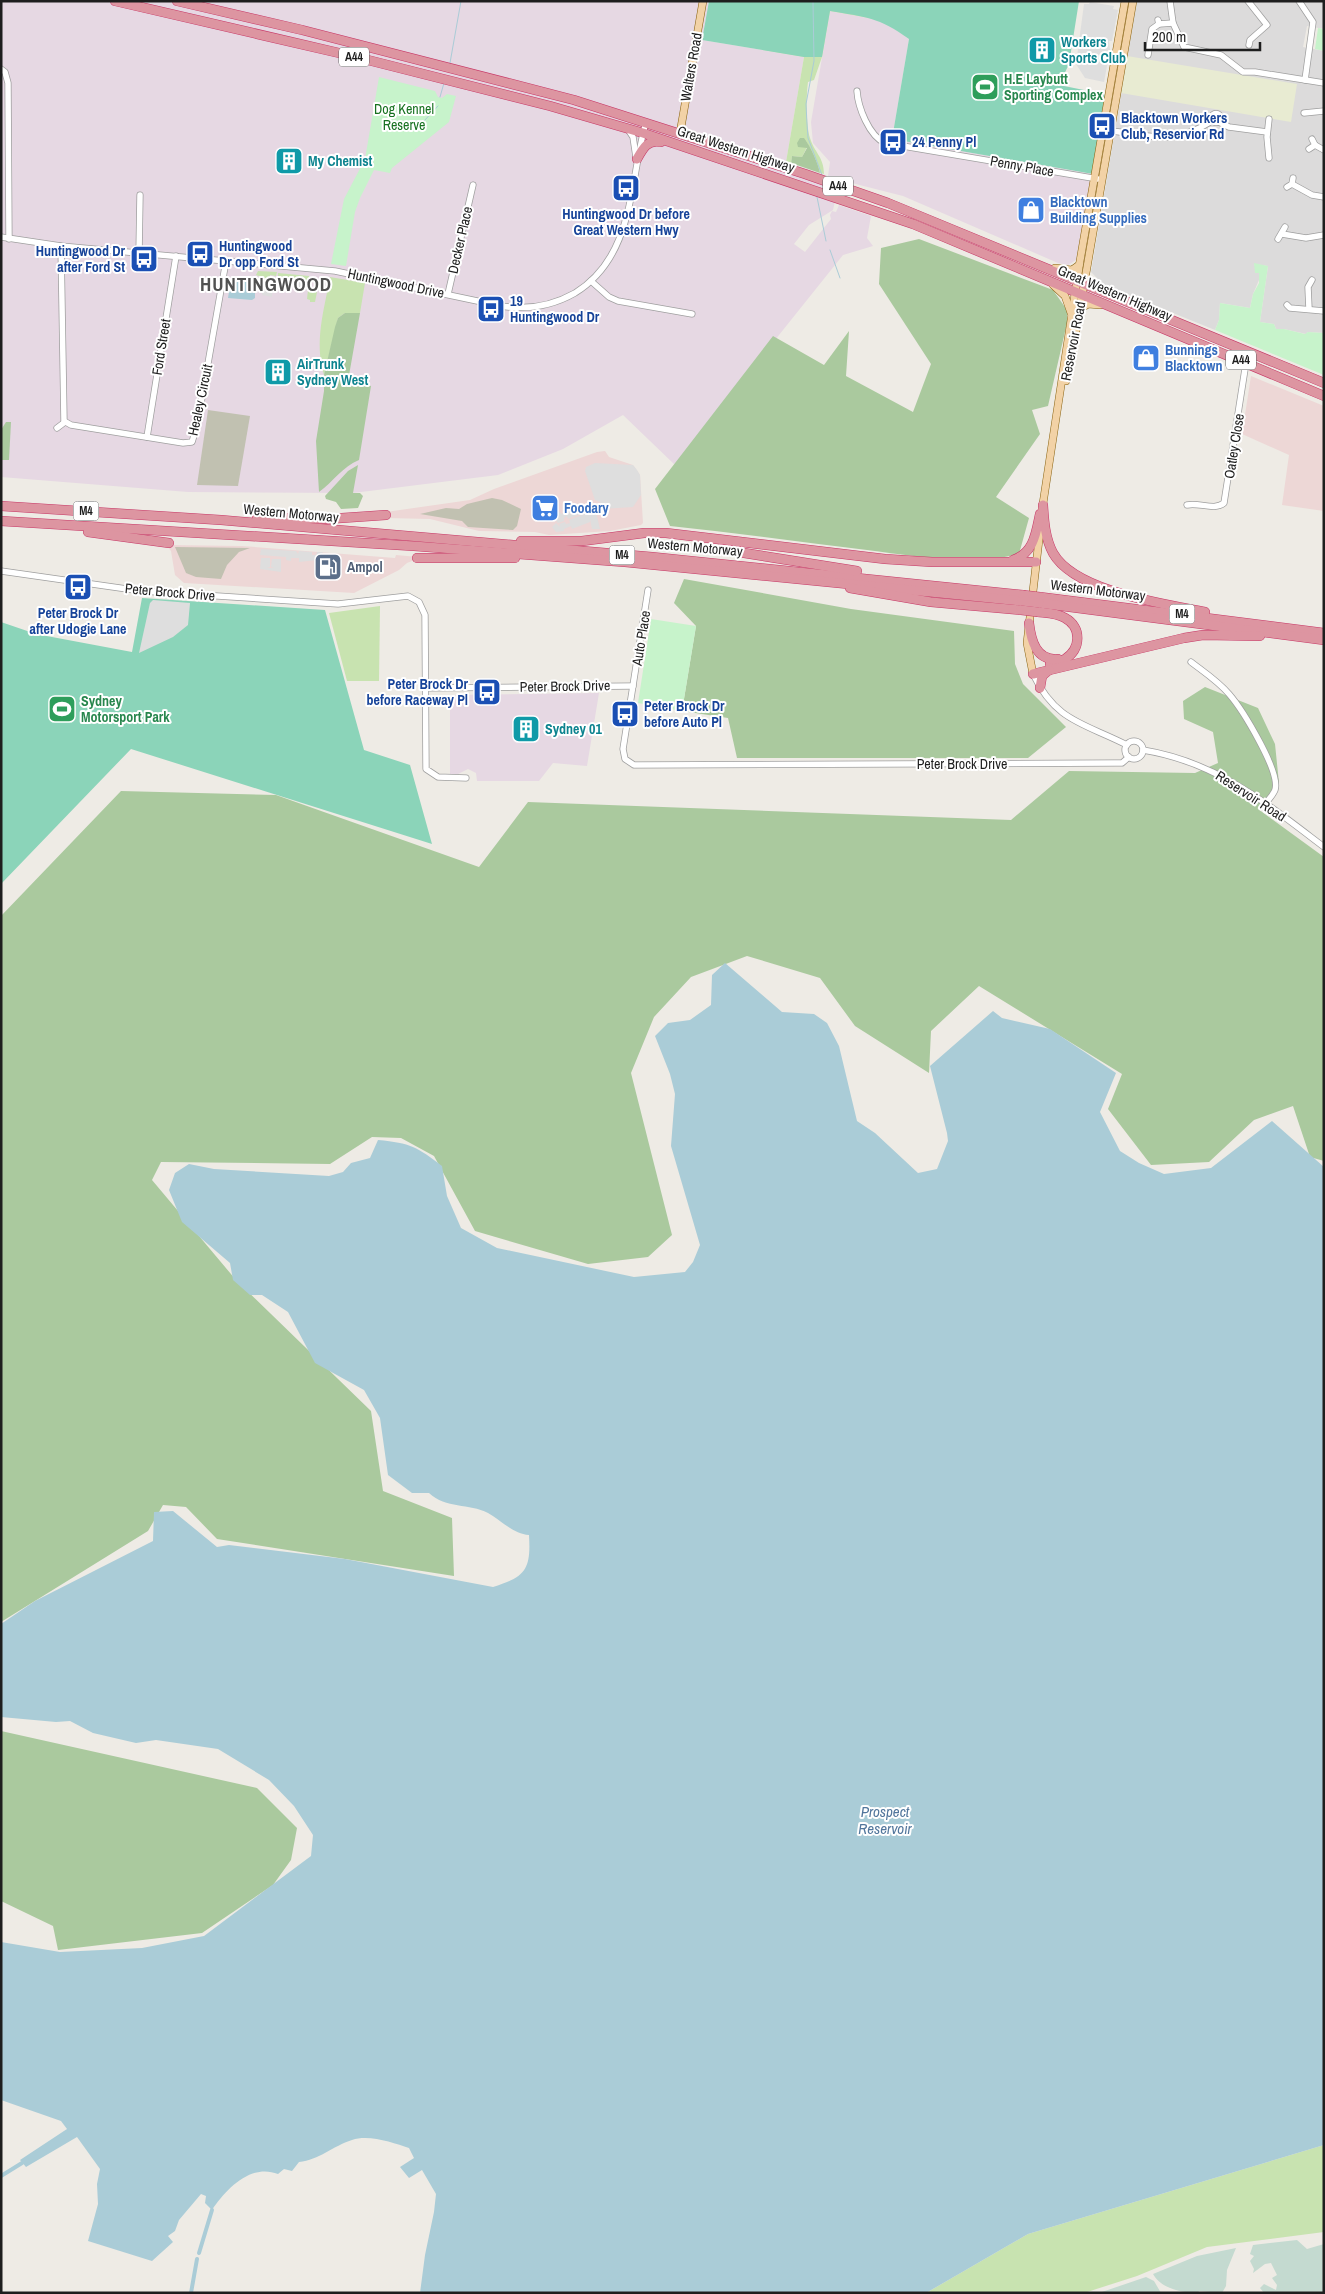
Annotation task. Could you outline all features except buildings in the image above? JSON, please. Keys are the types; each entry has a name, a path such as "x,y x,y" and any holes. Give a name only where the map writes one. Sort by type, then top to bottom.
{"highway":[{"name":"Great Western Highway","path":"115,1 228,26 550,106 741,165 914,224 1080,292 1324,396"},
{"name":"Great Western Highway","path":"177,1 540,91 680,133 888,203 1324,383"},
{"path":"228,26 231,13"},
{"path":"637,159 648,143 657,141 741,165"},
{"path":"1004,562 1020,558 1031,547 1043,504"},
{"path":"1043,504 1045,532 1054,555 1066,568 1082,578 1106,589 1129,596 1272,626"},
{"name":"Western Motorway","path":"1,506 221,520 745,566 959,588 1022,602"},
{"path":"221,520 224,517 327,519 386,515"},
{"path":"5,521 48,529 170,543"},
{"name":"Western Motorway","path":"5,521 389,544 777,576 1022,602 1324,640"},
{"path":"449,540 582,541 644,533 666,533 885,559 932,562 1036,562"},
{"path":"738,552 924,580 959,588"},
{"path":"417,558 502,559 545,556"},
{"name":"M4","path":"1022,602 1039,604 1074,625 1078,639 1075,649 1070,655"},
{"name":"Western Motorway","path":"1039,604 1272,626 1324,633"},
{"path":"1029,623 1033,644 1041,655 1053,660 1070,655"},
{"path":"1032,672 1050,670 1190,637 1281,634"},
{"path":"1032,672 1061,661 1070,655"},
{"path":"1040,688 1041,678 1050,670"}],"main road":[{"name":"Walters Road","path":"680,133 703,1"},
{"name":"Reservoir Road","path":"1058,413 1080,309 1081,282 1099,180 1125,1"},
{"name":"Reservoir Road","path":"1081,282 1080,264 1110,131 1133,1"},
{"path":"1033,263 1069,271 1076,269 1080,264"},
{"path":"1046,279 1065,296 1072,318"},
{"name":"Reservoir Road","path":"1032,672 1028,652 1029,623 1043,504 1072,318 1080,292"},
{"path":"1080,309 1091,304 1111,306"}],"street":[{"path":"1170,1 1174,23 1184,47 1221,55 1230,60 1243,72 1255,72 1324,83"},
{"path":"1248,1 1267,25 1250,40 1249,45"},
{"path":"1299,1 1313,22 1305,80"},
{"path":"1148,55 1152,29 1158,22 1174,23"},
{"path":"1,69 5,72 8,83 8,239"},
{"name":"Penny Place","path":"857,91 859,105 874,134 885,143 1099,180"},
{"path":"1304,113 1324,111"},
{"path":"1110,131 1171,138 1191,132 1212,121 1212,115 1216,114 1220,117 1219,122 1229,127 1267,132"},
{"path":"1269,158 1267,132 1270,119"},
{"name":"Huntingwood Drive","path":"1,237 61,246 335,271 501,306 524,308 545,305 564,298 592,281 605,266 620,242 626,220 642,133 646,122"},
{"name":"Huntingwood Drive","path":"626,128 633,137 637,159"},
{"path":"1312,138 1312,147 1324,150"},
{"path":"1291,183 1312,195 1324,197"},
{"name":"Decker Place","path":"448,294 473,185"},
{"path":"138,253 140,195"},
{"path":"1285,227 1280,236 1306,238 1324,236"},
{"path":"57,428 65,422 62,417 61,246"},
{"name":"Ford Street","path":"146,438 176,256"},
{"name":"Healey Circuit","path":"65,422 71,425 146,438 189,443 194,438 226,261"},
{"path":"1309,309 1308,287 1312,280"},
{"path":"592,281 608,297 618,301 692,314"},
{"path":"1287,305 1290,308 1324,312"},
{"name":"Oatley Close","path":"1187,505 1196,504 1216,507 1224,503 1246,363 1251,352"},
{"name":"Peter Brock Drive","path":"1,571 141,591 329,604 408,596 419,602 425,615 425,688 633,686 623,752 628,762 634,765 1115,763 1122,762 1129,757"},
{"name":"Auto Place","path":"633,686 648,590"},
{"path":"1191,662 1228,692 1242,710 1260,743 1274,777 1275,789 1266,803"},
{"name":"Reservoir Road","path":"1032,672 1040,688 1053,705 1070,720 1127,745"},
{"path":"425,688 426,769 438,777 466,778"},
{"path":"1131,742 1137,742 1143,750 1140,757 1129,757 1126,750 1127,745 1131,742"},
{"name":"Reservoir Road","path":"1143,750 1171,756 1202,766 1232,780 1324,847"}],"shaded area":[{"path":"1,1 709,1 702,40 804,57 786,162 828,176 830,162 813,143 811,122 830,11 875,19 890,25 909,39 892,139 1093,174 1076,260 1068,265 1058,263 903,196 840,180 833,210 809,225 794,244 805,252 831,219 832,211 836,212 839,205 871,216 867,238 873,246 843,255 675,465 623,415 563,449 498,475 353,493 188,492 1,477"},
{"path":"1137,1 1324,1 1324,29 1307,26 1303,47 1324,51 1324,333 1308,332 1306,334 1276,329 1274,324 1260,322 1268,266 1254,264 1259,272 1259,280 1250,308 1220,303 1219,320 1215,330 1104,285 1091,272"},
{"path":"1090,2 1114,6 1113,9 1118,10 1112,41 1109,41 1110,50 1104,82 1085,78 1076,64 1084,4 1089,4"},
{"path":"1127,56 1297,84 1291,122 1121,93"},
{"path":"270,277 293,281 293,284 294,281 310,283 309,290 272,284 270,288 273,288 272,297 262,295 263,287 267,287 266,280 270,280"},
{"path":"1251,376 1324,406 1324,511 1282,505 1289,455 1242,434"},
{"path":"208,410 250,416 238,486 197,485"},
{"path":"605,451 609,457 633,465 640,475 643,523 641,525 610,531 549,535 535,532 479,531 430,519 386,518 386,512 470,500 494,489 597,452"},
{"path":"595,463 633,465 640,475 641,495 633,507 602,509 600,502 595,500 585,471 586,467"},
{"path":"492,498 502,500 521,509 517,526 513,530 468,527 462,521 420,514 446,508 459,509 467,504"},
{"path":"589,504 593,513 596,512 600,529 592,529 590,519 590,522 572,529 571,526 564,529 564,531 556,532 552,527 556,523 560,527 559,524 570,523 569,520 587,513 589,515 585,509 586,512 568,519 567,516 564,518 564,521 558,523 552,515 560,512 561,514 569,511 568,509 573,508 574,510"},
{"path":"166,545 242,546 395,558 396,555 418,557 399,570 354,593 184,583 175,575 171,551"},
{"path":"175,547 250,548 239,552 227,565 221,579 196,577 186,573"},
{"path":"261,549 296,551 298,554 299,551 312,552 312,555 316,555 317,552 323,552 317,560 299,562 299,558 291,558 291,561 286,560 286,557 260,555"},
{"path":"261,558 270,558 270,567 267,568 274,568 271,567 272,559 281,559 281,572 260,569"},
{"path":"153,600 190,603 188,625 173,637 139,653 150,603"},
{"path":"599,693 587,766 553,763 539,781 477,781 476,773 468,769 458,774 450,774 450,695"},
{"path":"1297,2240 1307,2249 1324,2244 1324,2293 1264,2293 1260,2288 1264,2284 1276,2290 1277,2285 1272,2278 1277,2275 1271,2263 1265,2264 1253,2273 1254,2269 1250,2261 1254,2256 1250,2254 1253,2245"},
{"path":"1236,2248 1227,2270 1226,2286 1222,2293 1179,2291 1167,2287 1153,2274 1197,2256"},
{"path":"1146,2277 1154,2281 1161,2293 1099,2293"}],"green space":[{"name":"H.E Laybutt Sporting Complex","path":"709,1 1079,1 1069,64 1059,85 1104,94 1105,98 1093,174 892,139 909,39 889,26 871,19 830,11 822,57 804,57 702,40"},
{"path":"881,1 890,25 875,19 830,11 822,57 814,80 808,82 807,95 809,132 812,143 821,159 824,174 820,173 806,141 807,147 802,157 792,156 791,163 786,162 804,57 763,50 763,48 810,14"},
{"path":"1318,28 1324,29 1324,51 1315,49"},
{"name":"Dog Kennel Reserve","path":"379,77 435,91 438,97 442,98 447,94 456,96 449,122 392,168 390,173 374,170 355,212 346,266 331,264 344,199 365,159"},
{"path":"800,138 804,138 809,146 820,173 791,163 792,156 802,157 807,148 798,147 797,143"},
{"path":"919,239 1053,290 1067,310 1067,323 1048,406 1032,410 1040,434 996,497 1029,518 1019,554 1001,558 943,559 670,526 655,489 773,336 824,365 849,331 846,376 913,412 931,364 879,284 881,248"},
{"path":"1254,263 1268,266 1260,322 1274,324 1276,329 1305,334 1308,332 1324,333 1324,375 1215,330 1219,320 1220,303 1250,308 1253,294 1259,283 1259,273 1255,273"},
{"path":"258,271 277,272 276,276 270,275 270,280 256,275"},
{"path":"278,273 309,276 309,281 278,276"},
{"path":"330,277 365,283 360,313 345,313 338,318 324,375 321,362 320,338"},
{"path":"308,290 317,292 315,302 310,302 307,299"},
{"path":"345,313 360,313 348,381 371,386 359,460 343,470 319,492 316,441 324,391 324,375 338,318"},
{"path":"6,422 11,422 9,460 1,460 1,430"},
{"path":"358,465 353,493 360,493 363,496 358,508 341,509 336,502 326,499 325,496 348,471"},
{"path":"684,579 851,609 1014,631 1015,664 1023,684 1066,727 1028,758 737,758 728,718 682,711 696,626 674,603"},
{"path":"142,598 325,610 364,750 410,765 432,844 131,749 1,884 1,622 36,634 132,652"},
{"path":"380,606 379,681 347,681 329,613"},
{"path":"651,619 696,626 682,711 638,703"},
{"path":"1205,687 1258,708 1275,744 1279,783 1258,809 1324,857 1324,1161 1310,1157 1293,1106 1254,1120 1209,1162 1151,1165 1108,1109 1122,1074 979,986 931,1031 929,1073 855,1026 820,978 747,956 691,977 654,1017 631,1073 672,1235 648,1257 588,1264 475,1231 434,1156 401,1138 372,1137 330,1164 161,1162 152,1180 236,1280 371,1411 383,1491 452,1518 454,1576 217,1539 186,1507 163,1505 148,1531 1,1622 1,916 121,791 276,795 479,867 528,802 1011,820 1069,771 1195,773 1218,763 1213,732 1184,719 1183,701"},
{"path":"1,1731 257,1788 297,1828 291,1860 273,1885 202,1933 58,1950 53,1926 1,1901"},
{"path":"1324,2145 1324,2232 1207,2247 1137,2276 1084,2293 926,2293 1028,2234"}],"water":[{"path":"241,279 245,279 255,288 255,298 252,300 228,298 230,286"},
{"name":"Prospect Reservoir","path":"725,963 782,1012 814,1014 827,1023 839,1046 857,1121 875,1133 918,1173 937,1169 948,1141 930,1066 993,1011 1002,1018 1050,1029 1116,1073 1100,1112 1120,1151 1139,1163 1164,1174 1211,1168 1272,1121 1324,1167 1324,2145 1028,2234 926,2293 420,2293 436,2194 422,2170 409,2178 400,2167 414,2158 409,2148 366,2138 352,2140 313,2159 299,2162 292,2171 284,2169 278,2174 258,2172 249,2175 232,2186 212,2210 205,2203 206,2196 201,2194 179,2220 175,2231 168,2236 173,2242 152,2261 88,2241 98,2204 97,2184 100,2169 77,2137 26,2167 20,2160 67,2129 61,2121 1,2100 1,1942 60,1952 142,1948 204,1936 311,1856 313,1835 294,1806 269,1780 218,1749 156,1740 136,1743 93,1733 70,1721 56,1722 1,1717 1,1624 35,1601 153,1541 154,1512 173,1511 217,1547 229,1545 345,1559 493,1587 519,1575 524,1570 529,1556 529,1535 513,1530 481,1510 450,1504 429,1493 412,1493 388,1475 380,1418 364,1390 315,1363 288,1312 262,1295 250,1295 233,1280 230,1263 182,1222 169,1190 175,1173 189,1164 214,1169 329,1176 343,1172 351,1163 370,1158 378,1140 398,1143 419,1150 442,1166 447,1196 461,1228 497,1248 634,1277 685,1272 693,1262 700,1245 671,1146 675,1094 670,1074 655,1036 668,1023 690,1020 711,1005 712,975"}],"waterway":[{"path":"450,63 461,1"},
{"path":"813,1 814,61 806,104 807,124 808,138 822,175"},
{"path":"440,97 444,83"},
{"path":"424,121 438,106"},
{"path":"817,197 826,241"},
{"path":"830,250 840,278"},
{"path":"1,2176 22,2163"},
{"path":"199,2253 212,2210"},
{"path":"191,2293 197,2259"}],"place":[{"name":"Workers Sports Club","path":"1042,50"},
{"name":"H.E Laybutt Sporting Complex","path":"985,87"},
{"name":"Blacktown Workers Club, Reservior Rd","path":"1102,126"},
{"name":"24 Penny Pl","path":"893,142"},
{"name":"My Chemist","path":"289,161"},
{"name":"Huntingwood Dr before Great Western Hwy","path":"626,188"},
{"name":"Blacktown Building Supplies","path":"1031,210"},
{"name":"Huntingwood Dr opp Ford St","path":"200,254"},
{"name":"Huntingwood Dr after Ford St","path":"144,259"},
{"name":"19 Huntingwood Dr","path":"491,309"},
{"name":"Bunnings Blacktown","path":"1146,358"},
{"name":"AirTrunk Sydney West","path":"278,372"},
{"name":"Foodary","path":"545,508"},
{"name":"Ampol","path":"328,567"},
{"name":"Peter Brock Dr after Udogie Lane","path":"78,587"},
{"name":"Peter Brock Dr before Raceway Pl","path":"487,692"},
{"name":"Sydney Motorsport Park","path":"62,709"},
{"name":"Peter Brock Dr before Auto Pl","path":"625,714"},
{"name":"Sydney 01","path":"526,729"}],"district":[{"name":"HUNTINGWOOD","path":"266,284"}]}
